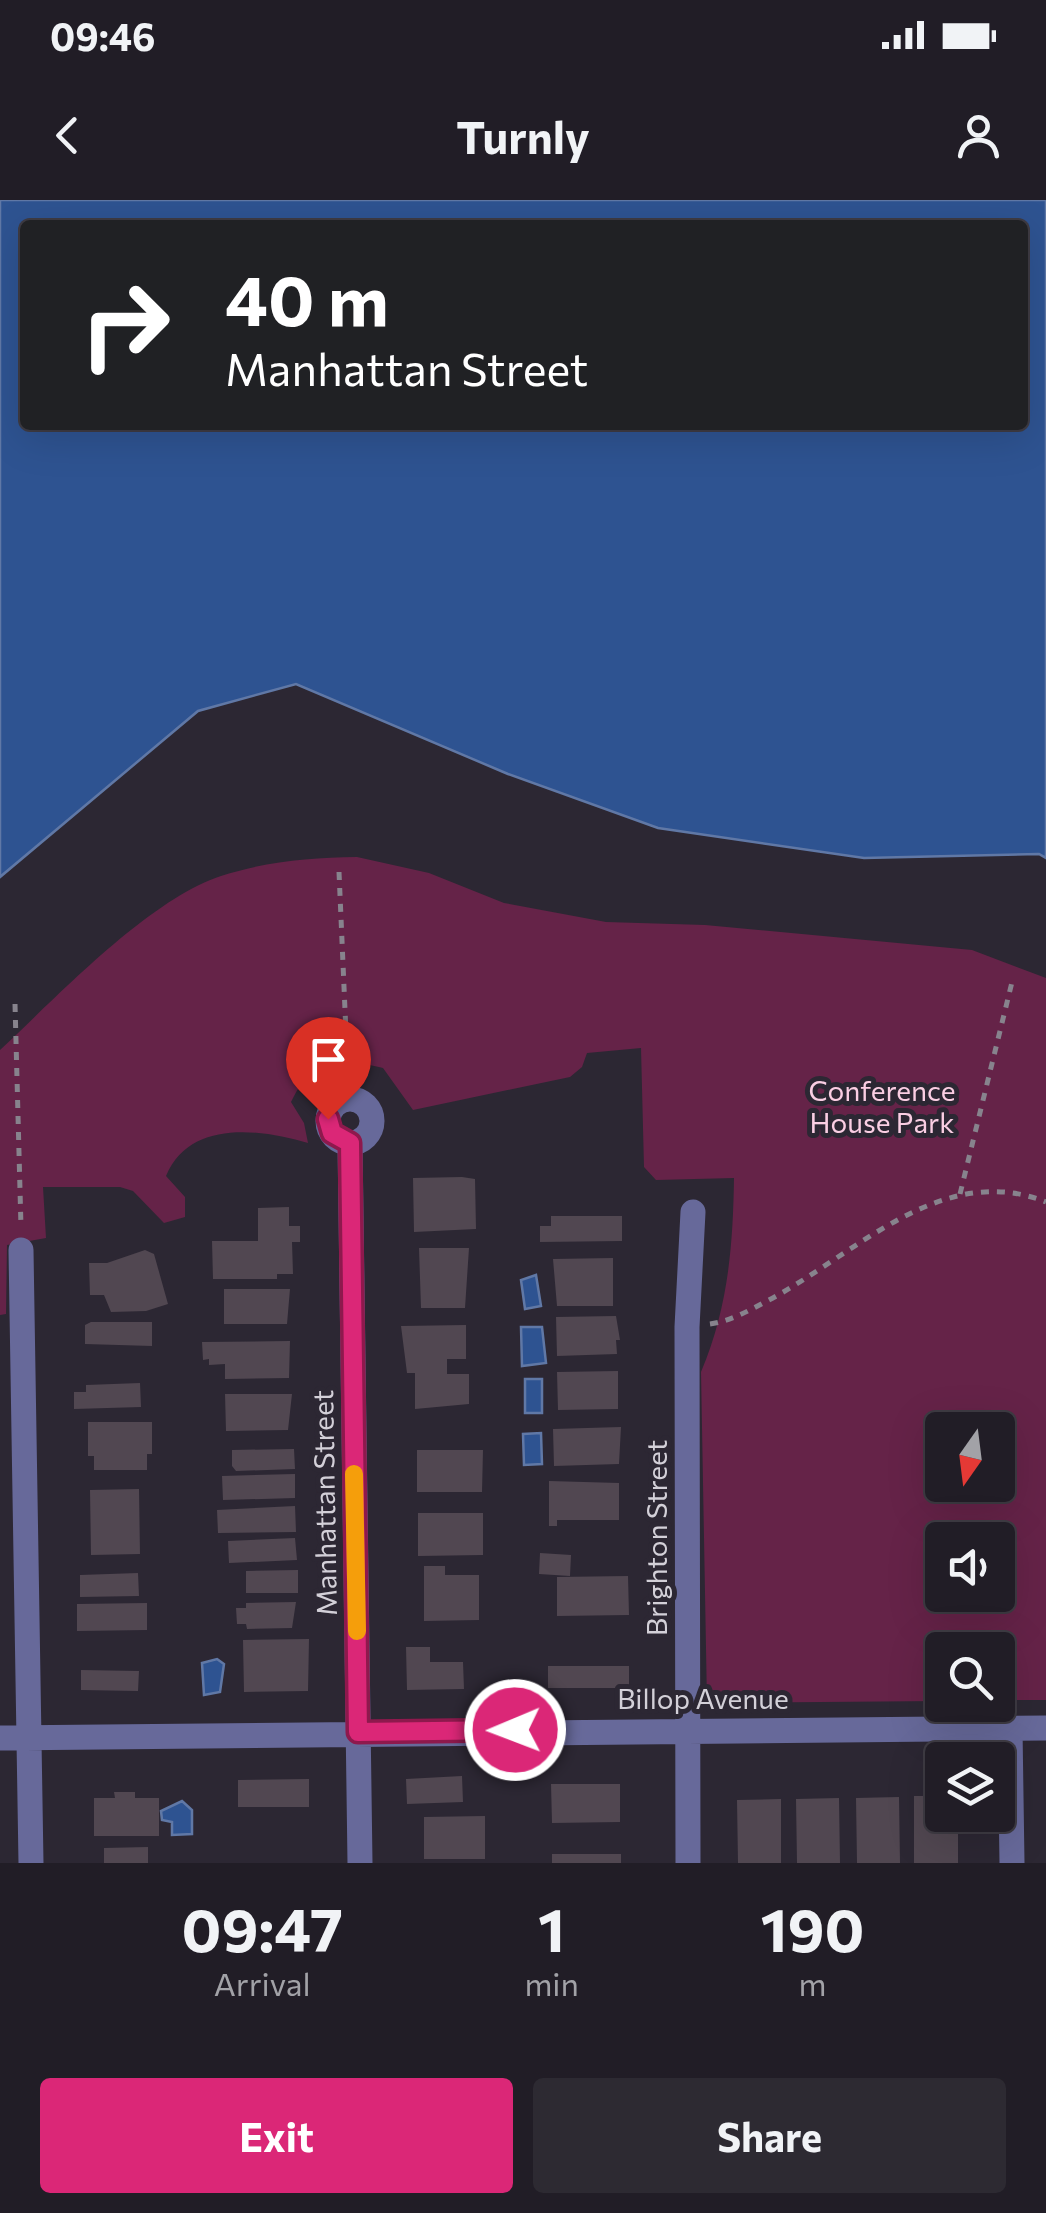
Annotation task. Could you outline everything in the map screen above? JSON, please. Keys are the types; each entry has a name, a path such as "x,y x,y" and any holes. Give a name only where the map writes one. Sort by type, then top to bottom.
{"street":[{"name":"Manhattan Street","path":"350,1143 360,1863"},
{"name":"Brighton Street","path":"688,1863 687,1326 692,1212"},
{"path":"22,1250 31,1863"},
{"name":"Billop Avenue","path":"0,1738 1046,1728"},
{"path":"1010,1729 1012,1863"}],"path":[{"path":"339,872 348,1078"},
{"path":"960,1194 1013,978"},
{"path":"15,1004 22,1250"},
{"path":"687,1326 727,1322 922,1206 960,1194 1017,1192 1046,1202"}],"green space":[{"name":"Conference House Park","path":"357,857 429,873 504,903 606,922 705,925 972,950 1046,978 1046,1700 1015,1700 1015,1632 925,1632 925,1701 707,1703 701,1372 727,1277 734,1178 656,1180 644,1167 641,1048 587,1053 582,1067 570,1077 413,1110 383,1068 339,1061 318,1067 291,1102 304,1123 308,1143 269,1134 228,1133 192,1145 177,1158 166,1176 185,1197 185,1217 164,1223 133,1191 120,1187 43,1187 46,1238 7,1245 6,1314 0,1315 0,1050 105,952 164,906 221,876 289,861"}],"water":[{"path":"0,200 1046,200 1046,858 1039,854 864,858 658,828 508,774 296,684 198,711 0,877"},
{"path":"536,1275 541,1306 525,1309 521,1280"},
{"path":"521,1327 542,1327 546,1363 522,1366"},
{"path":"525,1379 542,1379 542,1413 525,1413"},
{"path":"541,1433 542,1464 524,1465 523,1434"},
{"path":"217,1659 224,1664 220,1692 204,1695 202,1663"},
{"path":"182,1801 192,1810 192,1834 172,1835 172,1822 162,1820 161,1811"}],"building":[{"path":"413,1178 475,1179 476,1229 414,1232"},
{"path":"289,1207 289,1226 300,1226 300,1242 292,1242 293,1274 277,1274 277,1279 213,1279 212,1241 258,1241 258,1208"},
{"path":"551,1216 622,1216 622,1241 540,1242 540,1226 551,1226"},
{"path":"419,1248 469,1248 465,1308 421,1308"},
{"path":"145,1250 154,1254 168,1304 146,1311 111,1312 104,1295 90,1295 89,1263 107,1263"},
{"path":"613,1258 613,1306 557,1306 553,1259"},
{"path":"224,1289 290,1289 287,1324 224,1324"},
{"path":"616,1316 620,1340 616,1340 617,1354 557,1356 556,1317"},
{"path":"152,1322 152,1346 85,1344 85,1325"},
{"path":"466,1325 466,1359 447,1359 447,1374 469,1374 469,1404 415,1409 415,1373 407,1373 401,1326"},
{"path":"290,1341 289,1378 225,1379 225,1364 209,1365 209,1359 203,1360 202,1342"},
{"path":"618,1371 618,1409 558,1410 557,1372"},
{"path":"140,1383 141,1407 74,1409 74,1392 86,1392 86,1385"},
{"path":"225,1394 292,1394 288,1430 226,1431"},
{"path":"88,1422 152,1422 152,1454 147,1454 147,1470 94,1470 94,1456 88,1456"},
{"path":"621,1427 619,1464 554,1466 553,1429"},
{"path":"294,1449 295,1469 236,1471 232,1466 232,1450"},
{"path":"417,1450 483,1450 482,1492 417,1492"},
{"path":"295,1474 295,1498 223,1500 222,1476"},
{"path":"549,1481 619,1483 619,1520 557,1520 557,1526 549,1526"},
{"path":"139,1489 140,1554 91,1555 90,1490"},
{"path":"295,1506 296,1532 218,1533 217,1510"},
{"path":"418,1513 483,1513 483,1555 418,1556"},
{"path":"295,1538 297,1560 229,1563 228,1541"},
{"path":"540,1553 571,1555 570,1576 539,1574"},
{"path":"424,1566 445,1566 445,1575 479,1575 479,1620 424,1621"},
{"path":"298,1570 298,1593 246,1593 246,1571"},
{"path":"138,1573 139,1596 80,1597 80,1575"},
{"path":"628,1576 629,1615 557,1616 557,1577"},
{"path":"296,1602 292,1628 247,1629 246,1624 237,1624 236,1608 246,1608 246,1603"},
{"path":"147,1603 147,1630 77,1631 77,1604"},
{"path":"309,1639 308,1691 244,1692 243,1640"},
{"path":"406,1647 430,1647 430,1662 463,1662 464,1689 407,1690"},
{"path":"548,1666 629,1666 629,1688 548,1688"},
{"path":"81,1670 139,1671 138,1691 81,1690"},
{"path":"462,1776 463,1802 407,1804 406,1779"},
{"path":"309,1779 309,1807 238,1807 238,1780"},
{"path":"551,1784 620,1784 620,1822 552,1823"},
{"path":"114,1792 135,1792 135,1798 159,1798 159,1836 94,1836 94,1798 115,1798"},
{"path":"914,1796 925,1796 925,1832 958,1832 958,1863 914,1863"},
{"path":"899,1797 900,1863 857,1863 856,1798"},
{"path":"839,1798 840,1863 797,1863 796,1799"},
{"path":"781,1799 781,1863 738,1863 737,1800"},
{"path":"485,1816 485,1859 424,1859 424,1817"},
{"path":"148,1847 148,1863 104,1863 104,1848"},
{"path":"552,1854 621,1854 621,1863 552,1863"}],"slow traffic":[{"path":"354,1474 357,1631"}],"route":[{"path":"328,1119 332,1133 350,1143 358,1732 515,1730"}]}
